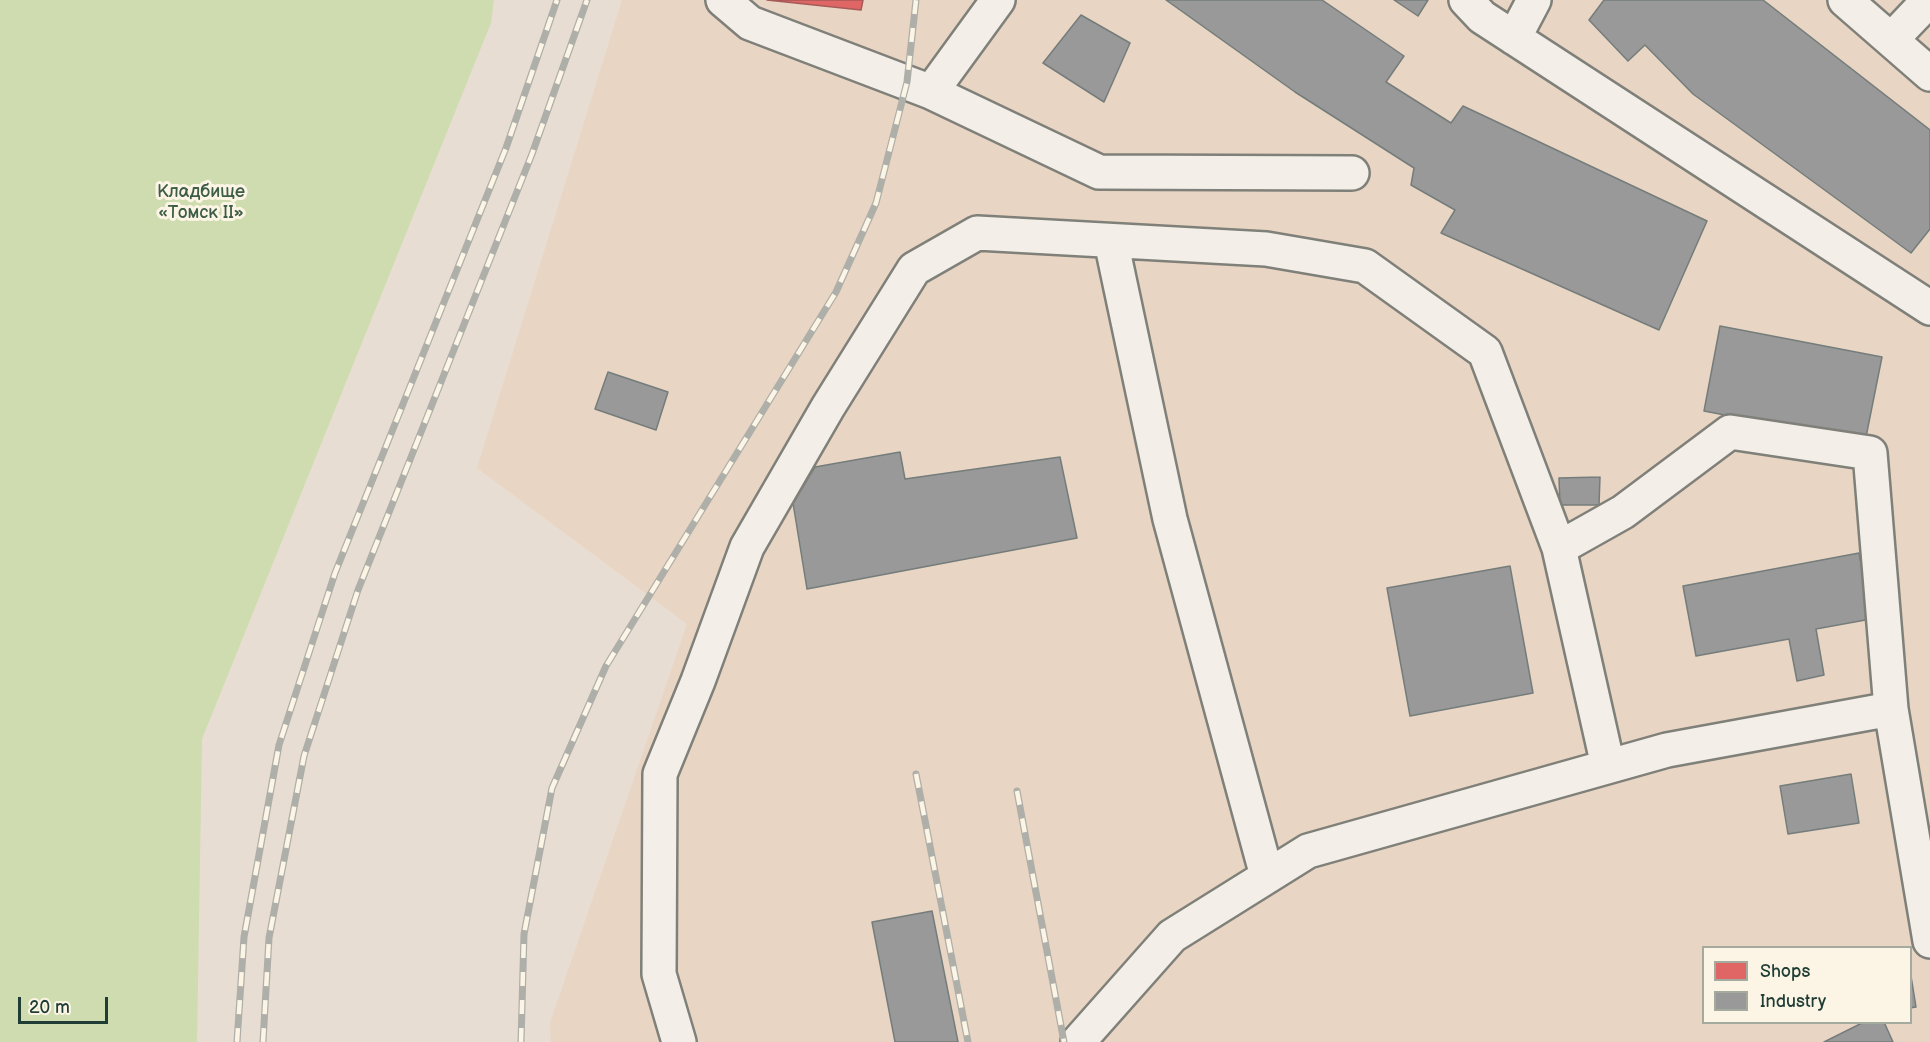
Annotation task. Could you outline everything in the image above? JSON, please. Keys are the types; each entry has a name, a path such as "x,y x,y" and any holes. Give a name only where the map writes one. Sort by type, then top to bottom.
{"lane":[{"path":"723,0 750,23 931,92 1099,172 1352,173"},
{"path":"931,92 998,0"},
{"path":"1466,0 1482,17 1930,307"},
{"path":"1514,38 1534,0"},
{"path":"1845,0 1930,74"},
{"path":"1891,40 1929,0"},
{"path":"679,1042 659,974 660,774 698,681 747,547 828,407 914,269 977,233 1266,249 1365,266 1485,352 1559,548 1608,766"},
{"path":"1111,241 1170,519 1267,876"},
{"path":"1559,548 1623,512 1730,432 1870,453 1891,709 1930,941"},
{"path":"1078,1042 1172,936 1308,851 1667,750 1891,709"}],"shaded area":[{"path":"622,0 1930,0 1930,1042 551,1042 550,1023 687,624 477,468"}],"green space":[{"name":"Кладбище «Томск II»","path":"0,0 494,0 491,23 202,739 197,1042 0,1042"}],"building: Shops":[{"path":"767,0 863,0 861,10"}],"building: Industry":[{"path":"1166,0 1322,0 1404,56 1386,82 1451,123 1463,106 1707,221 1659,330 1441,233 1455,210 1411,185 1414,168 1295,92"},
{"path":"1394,0 1428,0 1418,16"},
{"path":"1604,0 1763,0 1930,130 1930,229 1911,253 1693,94 1645,45 1628,61 1589,20"},
{"path":"1081,15 1130,43 1104,102 1043,63"},
{"path":"1720,326 1882,357 1865,442 1704,411"},
{"path":"608,372 668,392 656,430 595,409"},
{"path":"900,452 905,479 1060,457 1077,538 807,589 793,503 815,467"},
{"path":"1600,477 1599,505 1560,505 1559,478"},
{"path":"1859,553 1871,619 1816,629 1824,675 1797,681 1789,639 1696,656 1683,586"},
{"path":"1510,566 1533,693 1410,716 1387,588"},
{"path":"1851,774 1859,823 1788,834 1780,786"},
{"path":"932,911 958,1042 895,1042 872,922"},
{"path":"1912,982 1916,1007 1912,1008"},
{"path":"1860,1024 1885,1024 1893,1042 1824,1042"}],"railway":[{"path":"237,1042 244,937 279,745 335,573 506,148 557,0"},
{"path":"263,1042 269,938 304,756 358,590 532,154 587,0"},
{"path":"521,1042 524,934 552,788 606,666 836,292 876,203 907,82 916,0"},
{"path":"916,774 968,1042"},
{"path":"1017,791 1064,1042"}]}
